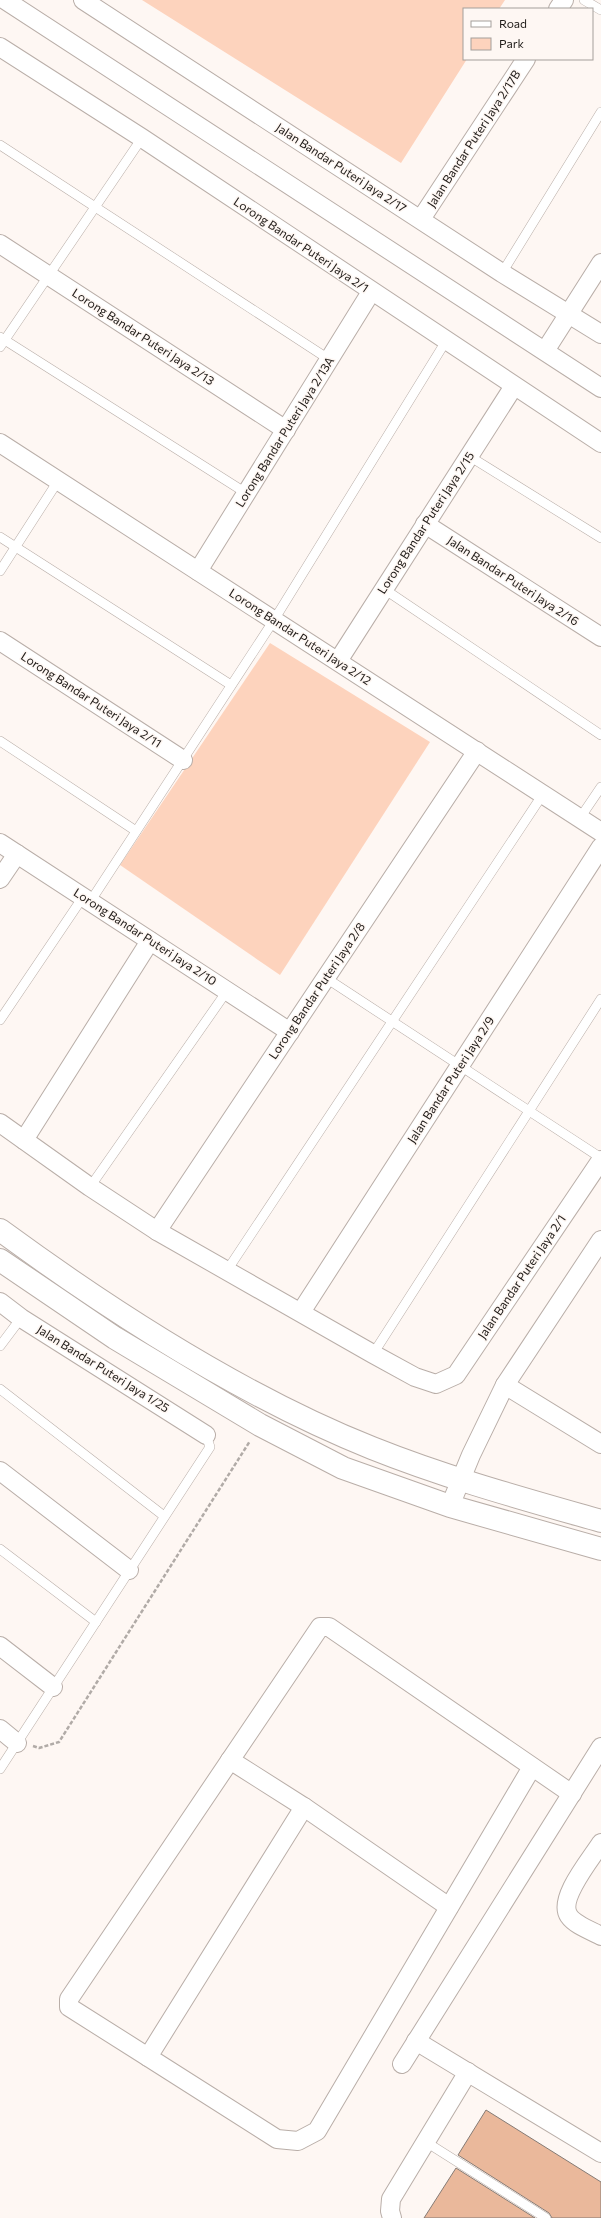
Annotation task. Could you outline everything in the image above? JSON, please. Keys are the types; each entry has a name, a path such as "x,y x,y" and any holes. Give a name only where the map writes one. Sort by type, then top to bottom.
{"street":[{"path":"5,0 601,388"},
{"name":"Jalan Bandar Puteri Jaya 2/17","path":"83,0 502,273 601,334"},
{"name":"Lorong Bandar Puteri Jaya 2/1","path":"0,48 142,138 371,292 601,443"},
{"name":"Jalan Bandar Puteri Jaya 2/17B","path":"421,219 525,60"},
{"name":"Lorong Bandar Puteri Jaya 2/13","path":"0,244 286,430"},
{"path":"545,351 601,263"},
{"name":"Lorong Bandar Puteri Jaya 2/13A","path":"198,571 371,292"},
{"name":"Lorong Bandar Puteri Jaya 2/15","path":"338,661 514,386"},
{"name":"Lorong Bandar Puteri Jaya 2/12","path":"0,443 601,832"},
{"name":"Jalan Bandar Puteri Jaya 2/16","path":"425,524 601,637"},
{"name":"Lorong Bandar Puteri Jaya 2/11","path":"0,641 183,760"},
{"name":"Lorong Bandar Puteri Jaya 2/8","path":"157,1231 477,751"},
{"name":"Lorong Bandar Puteri Jaya 2/10","path":"0,843 290,1032"},
{"name":"Jalan Bandar Puteri Jaya 2/9","path":"300,1312 601,847"},
{"path":"0,879 17,854"},
{"path":"24,1140 150,941"},
{"path":"0,1123 90,1187 157,1231 226,1272 373,1354"},
{"name":"Jalan Bandar Puteri Jaya 2/1","path":"373,1354 415,1377 436,1384 456,1375 601,1159"},
{"path":"0,1230 52,1268 202,1363 275,1402 372,1448 460,1479 601,1521"},
{"path":"450,1506 460,1479 505,1385 601,1240"},
{"path":"0,1260 115,1338 260,1425 343,1468 450,1506 601,1548"},
{"name":"Jalan Bandar Puteri Jaya 1/25","path":"0,1302 21,1318 206,1435"},
{"path":"505,1385 601,1444"},
{"path":"0,1471 129,1570"},
{"path":"532,1767 316,2132 298,2141 277,2139 69,2006 69,1999 320,1627 329,1627 572,1794"},
{"path":"0,1646 53,1687"},
{"path":"0,1729 17,1743"},
{"path":"402,2064 601,1747"},
{"path":"230,1760 304,1807 449,1907"},
{"path":"148,2057 304,1807"},
{"path":"601,1843 567,1896 565,1908 570,1918 601,1936"},
{"path":"416,2041 601,2153"},
{"path":"392,2218 390,2211 391,2199 468,2072"}],"lane":[{"path":"584,0 601,10"},
{"path":"502,273 601,112"},
{"path":"142,138 2,342 246,493"},
{"path":"0,145 330,360"},
{"path":"0,1020 136,831 183,760 274,620 446,341"},
{"path":"469,456 601,538"},
{"path":"0,571 58,481"},
{"path":"0,537 231,685"},
{"path":"384,589 601,735"},
{"path":"0,741 136,831"},
{"path":"580,818 601,787"},
{"path":"226,1272 391,1021 543,794"},
{"path":"326,978 601,1159"},
{"path":"90,1187 227,991"},
{"path":"373,1354 601,999"},
{"path":"0,1346 21,1318"},
{"path":"0,1389 164,1516"},
{"path":"0,1769 210,1447 206,1435"},
{"path":"0,1548 96,1622"},
{"path":"426,2142 546,2218"}],"path":[{"path":"17,1743 39,1748 59,1742 260,1425"}],"green space":[{"path":"142,0 505,0 500,8 463,8 463,60 466,60 401,163"},
{"path":"270,643 430,742 280,975 120,865"}],"building":[{"path":"486,2110 601,2182 601,2218 552,2218 549,2213 458,2155"},
{"path":"456,2168 535,2218 424,2218"}]}
